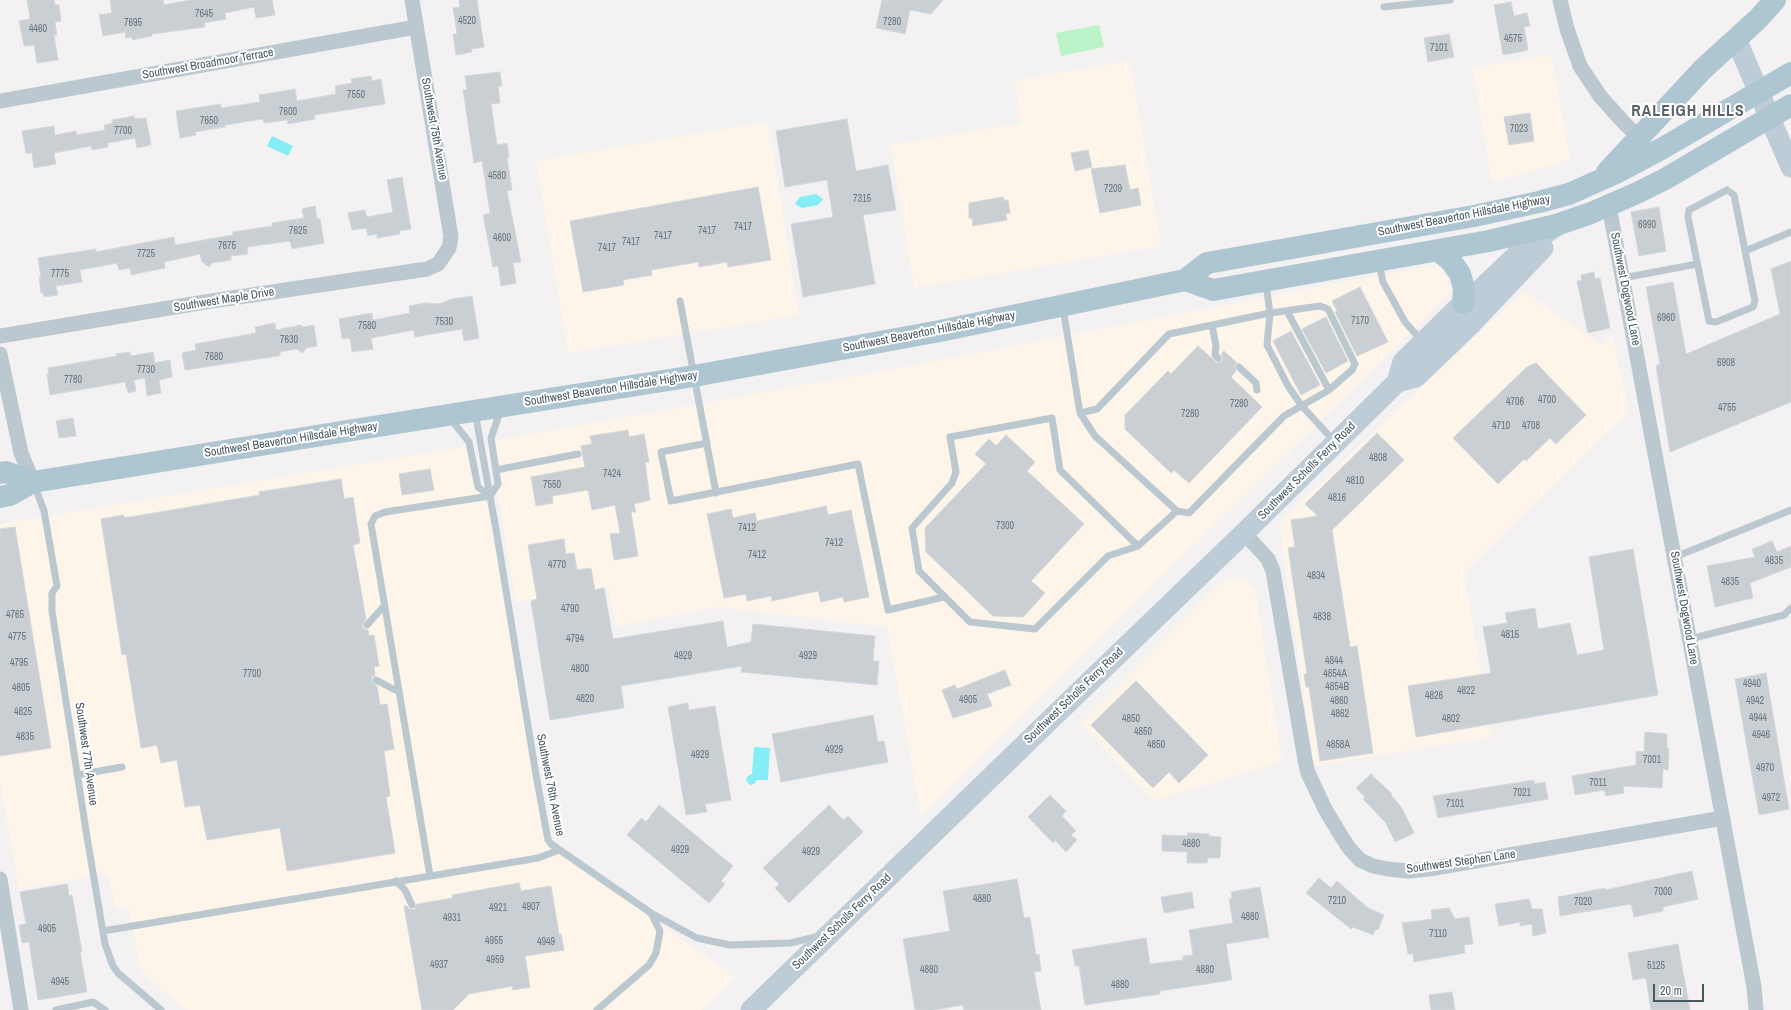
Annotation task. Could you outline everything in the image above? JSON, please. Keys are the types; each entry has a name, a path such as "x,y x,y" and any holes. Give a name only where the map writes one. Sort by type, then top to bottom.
{"main road":[{"name":"Southwest Scholls Ferry Road","path":"752,1010 1244,533 1397,382 1404,362 1423,342 1463,303 1524,248 1556,225 1702,69 1736,39 1775,0"},
{"path":"1736,39 1791,167"},
{"name":"Southwest Beaverton Hillsdale Highway","path":"0,497 10,495 33,482 694,376 940,331 1185,280 1207,263 1512,209 1569,194 1597,182 1663,148 1791,73"},
{"path":"1185,280 1213,290 1505,238 1556,225 1609,206 1665,179 1791,105"},
{"name":"Southwest Scholls Ferry Road","path":"1397,382 1416,377 1469,326 1548,242 1556,225"},
{"path":"1438,250 1451,261 1460,274 1464,288 1463,303"},
{"name":"Southwest Beaverton Hillsdale Highway","path":"0,473 6,472 33,482"}],"street":[{"name":"Southwest 75th Avenue","path":"412,0 451,236 449,248 444,258"},
{"path":"1560,0 1574,51 1583,71 1600,96 1624,123 1639,137"},
{"name":"Southwest Broadmoor Terrace","path":"0,102 416,27"},
{"name":"Southwest Dogwood Lane","path":"1609,206 1754,987 1756,1010"},
{"name":"Southwest Maple Drive","path":"0,336 205,302 427,270 438,264 444,258"},
{"path":"0,354 21,453 33,482"},
{"name":"Southwest Stephen Lane","path":"1244,533 1268,559 1273,571 1308,773 1325,808 1340,834 1349,848 1360,860 1373,866 1388,869 1408,871 1429,869 1723,818"},
{"path":"0,879 21,1010"}],"lane":[{"path":"1384,7 1450,0"},
{"path":"1727,190 1734,195 1755,301 1753,307 1716,322 1709,321 1697,264 1688,217 1689,210 1727,190"},
{"path":"1745,251 1791,232"},
{"path":"1379,261 1383,282 1405,322 1423,342"},
{"path":"1623,278 1697,264"},
{"path":"1265,281 1270,313 1267,346 1288,386 1301,405 1335,443"},
{"path":"680,302 716,492"},
{"path":"1063,305 1080,413 1095,436 1177,511 1189,512 1284,416 1329,390 1352,370 1354,364 1328,309 1320,306 1270,313 1169,334 1097,409 1080,413"},
{"path":"1287,311 1329,390"},
{"path":"1212,325 1216,346 1215,355 1220,355"},
{"path":"1239,367 1256,383 1257,390"},
{"path":"430,876 371,524 373,519 379,514 385,512 490,496 498,484 491,438 502,406"},
{"name":"Southwest 76th Avenue","path":"474,411 490,496 548,840 559,850 651,913 698,938 730,945 790,943 830,934"},
{"path":"448,415 469,442 478,487 490,496"},
{"path":"1138,546 1060,470 1052,418 950,437 956,472 952,483 912,528 919,571 970,622 1035,629 1108,556 1138,546 1177,511"},
{"path":"707,443 662,452 671,501 858,464 888,610 944,597"},
{"path":"496,470 578,454"},
{"name":"Southwest 77th Avenue","path":"33,482 44,511 57,586 52,593 51,601 77,775 103,931 113,966 118,973 161,1010"},
{"path":"1675,557 1791,510"},
{"path":"367,625 384,606"},
{"path":"1690,639 1784,615 1791,608"},
{"path":"376,680 399,692"},
{"path":"77,775 122,767"},
{"path":"103,931 538,858 559,850"},
{"path":"396,882 405,890 412,905"},
{"path":"597,1010 649,965 656,953 660,931 651,913"},
{"path":"56,1010 93,1002 105,1010"}],"shaded area":[{"path":"1551,55 1570,159 1492,182 1473,68"},
{"path":"1130,61 1161,246 914,288 891,145 1021,123 1015,81"},
{"path":"768,122 799,315 568,353 536,161"},
{"path":"1428,267 1439,268 1448,279 1448,296 1092,645 921,816 887,627 718,607 616,626 608,587 516,602 497,492 493,441 910,366 1364,278"},
{"path":"1523,291 1602,345 1612,335 1629,411 1464,573 1492,737 1314,766 1279,523"},
{"path":"466,447 474,487 487,502 545,841 735,977 702,1010 186,1010 145,975 140,968 129,907 115,909 109,874 19,889 0,781 0,524"},
{"path":"1236,578 1246,580 1254,589 1256,595 1282,761 1154,801 1080,724 1218,585 1226,580"}],"green space":[{"path":"1099,25 1104,47 1061,56 1056,33"}],"water":[{"path":"272,136 293,146 288,156 267,146"},
{"path":"816,194 823,199 818,205 802,208 795,204 800,197"},
{"path":"754,747 770,748 768,780 757,780 751,785 746,779 752,774"}],"building":[{"path":"27,0 54,0 55,5 59,5 61,21 55,22 57,35 54,35 58,60 37,63 34,45 24,46 19,21 30,19"},
{"path":"110,0 163,0 164,5 190,0 272,0 275,15 256,18 254,7 225,13 226,19 204,23 205,27 152,34 152,36 132,40 132,37 126,38 125,32 103,36 99,15 112,13"},
{"path":"459,0 477,0 484,47 471,49 472,52 456,55 453,34 457,34 453,8 460,7"},
{"path":"882,0 943,0 931,14 910,10 905,34 876,28"},
{"path":"1511,2 1514,16 1527,13 1530,26 1524,27 1528,50 1503,55 1494,5"},
{"path":"1449,34 1454,57 1428,62 1424,38"},
{"path":"500,72 502,86 498,86 500,103 491,104 497,145 507,143 509,157 507,157 512,190 507,191 521,262 513,263 516,283 501,286 498,266 493,267 483,215 490,213 482,161 474,163 463,90 467,90 465,76"},
{"path":"371,76 372,81 381,79 385,104 314,115 315,119 288,124 287,120 264,123 263,119 225,125 225,127 195,132 196,135 180,138 176,111 221,104 221,108 260,102 259,95 295,89 297,101 336,94 335,86 352,83 351,79"},
{"path":"1530,113 1534,141 1509,145 1504,117"},
{"path":"134,116 135,119 146,118 151,145 137,148 135,138 108,143 108,147 92,150 91,146 54,153 56,164 34,168 32,153 26,153 22,131 54,126 55,135 76,131 77,135 105,130 104,125 113,123 112,120"},
{"path":"847,119 856,171 888,165 896,210 863,215 875,284 803,297 791,224 833,217 827,180 785,187 776,131"},
{"path":"1088,150 1092,167 1075,171 1071,153"},
{"path":"1125,165 1130,190 1138,188 1141,205 1100,213 1091,169"},
{"path":"402,177 411,229 399,231 400,234 377,238 377,234 368,236 366,228 352,230 348,213 365,210 367,217 393,212 387,180"},
{"path":"758,187 771,260 728,267 727,262 699,267 698,262 651,270 652,275 623,280 624,285 583,292 570,221"},
{"path":"1003,197 1004,201 1008,200 1010,213 1006,214 1007,220 973,226 972,218 969,218 969,203"},
{"path":"315,206 317,219 320,218 324,243 292,249 290,241 247,247 248,254 231,256 231,260 212,263 209,267 202,262 200,254 164,262 165,268 131,275 130,268 119,270 117,263 80,270 82,282 56,286 58,295 44,297 43,293 41,293 39,277 41,277 38,258 96,249 96,252 174,237 175,245 233,235 233,232 272,226 272,223 304,218 302,209"},
{"path":"1659,207 1666,251 1639,256 1631,212"},
{"path":"1791,261 1791,402 1670,452 1656,366 1660,364 1646,287 1673,282 1686,354 1780,314 1771,269"},
{"path":"1594,272 1595,279 1600,278 1610,328 1588,333 1577,281 1582,280 1581,275"},
{"path":"1360,287 1388,342 1357,356 1335,312 1337,311 1332,301"},
{"path":"472,296 479,338 464,341 462,329 415,337 414,330 371,338 373,349 352,352 350,338 342,339 339,319 372,313 373,320 410,313 409,306 425,303 439,304 452,299"},
{"path":"1326,317 1348,361 1326,373 1302,329"},
{"path":"275,323 276,330 301,325 302,327 314,325 317,346 306,348 303,353 296,349 280,352 280,355 278,356 185,370 182,353 196,350 195,344 256,333 255,327"},
{"path":"1291,331 1320,385 1301,395 1273,341"},
{"path":"1198,346 1217,363 1222,361 1223,357 1221,354 1224,351 1237,363 1234,366 1236,371 1231,377 1262,407 1189,483 1174,470 1171,473 1125,429 1125,415 1168,371 1171,374"},
{"path":"130,352 131,356 153,352 155,363 170,360 172,377 159,380 161,393 147,396 145,378 134,380 136,391 128,393 125,382 50,395 47,374 49,373 48,368 117,356 116,354"},
{"path":"1536,363 1586,415 1556,444 1550,438 1526,461 1524,459 1498,484 1453,438 1527,367"},
{"path":"73,418 76,436 59,438 56,421"},
{"path":"628,430 629,437 644,434 649,462 645,462 650,500 634,504 636,512 631,512 638,556 614,560 610,534 620,533 615,505 592,510 588,490 552,496 553,503 536,506 531,477 585,467 581,446 592,444 590,436"},
{"path":"1377,433 1404,460 1332,530 1350,647 1357,646 1373,753 1320,761 1309,687 1306,687 1304,674 1307,674 1288,548 1295,547 1291,520 1318,516 1305,504"},
{"path":"1006,435 1035,462 1027,471 1084,524 1031,581 1045,593 1023,617 993,616 926,552 925,528 986,464 975,454 989,439 996,446"},
{"path":"430,469 434,490 402,495 399,474"},
{"path":"341,479 344,499 353,497 360,543 353,545 366,619 362,626 364,629 368,630 369,636 374,635 379,666 374,667 375,675 372,677 371,681 377,686 380,705 387,704 394,749 384,751 390,796 386,797 395,853 287,871 280,828 207,840 200,805 185,807 177,760 161,763 157,745 141,748 126,654 122,655 101,519 124,515 124,518 260,495 259,492"},
{"path":"826,506 828,515 851,510 869,597 844,602 843,597 821,602 818,591 772,601 771,596 747,601 746,594 724,598 707,514 731,509 733,518 755,513 757,521"},
{"path":"15,527 51,748 0,756 0,529"},
{"path":"564,539 566,554 574,553 577,570 591,568 595,590 604,588 613,639 723,621 727,647 751,642 753,624 875,636 873,661 879,661 877,685 741,672 742,666 621,686 624,708 550,720 531,601 537,599 528,545"},
{"path":"1772,541 1777,552 1791,546 1791,567 1750,583 1753,598 1715,607 1707,566 1755,557 1752,549"},
{"path":"1633,549 1658,695 1416,737 1408,686 1491,673 1483,627 1507,623 1505,613 1535,608 1538,629 1570,623 1577,655 1604,650 1589,557"},
{"path":"1005,670 1011,685 987,694 992,706 953,718 942,690 955,685 957,689"},
{"path":"1766,673 1789,809 1759,815 1735,679"},
{"path":"1136,681 1208,755 1179,783 1169,772 1153,788 1091,725"},
{"path":"688,703 689,710 715,706 731,800 705,804 707,812 686,815 668,707"},
{"path":"873,715 878,742 884,741 888,762 781,782 772,734"},
{"path":"1645,732 1667,734 1667,748 1669,749 1668,770 1663,769 1662,788 1623,786 1624,793 1606,796 1604,790 1575,795 1572,776 1636,765 1636,751 1644,752"},
{"path":"1371,774 1392,794 1391,795 1402,808 1414,833 1395,842 1386,823 1363,799 1365,797 1356,788"},
{"path":"1534,780 1535,784 1545,782 1548,799 1438,818 1433,796"},
{"path":"1050,795 1066,811 1062,816 1076,831 1071,835 1077,840 1066,852 1055,840 1053,843 1028,817"},
{"path":"659,805 733,866 721,881 725,884 709,903 627,835 641,818 646,822"},
{"path":"829,805 843,820 848,816 863,832 789,903 775,888 779,884 763,868"},
{"path":"1188,833 1209,834 1209,836 1221,837 1220,858 1208,858 1207,863 1187,863 1187,852 1162,851 1162,835 1187,836"},
{"path":"1692,871 1698,899 1663,907 1663,911 1634,917 1631,904 1560,916 1558,897 1605,888 1605,890"},
{"path":"1319,878 1331,888 1337,881 1368,908 1384,915 1378,930 1376,929 1373,935 1353,927 1351,929 1306,893"},
{"path":"1017,879 1024,918 1030,917 1036,955 1039,954 1041,971 1034,972 1041,1010 964,1010 963,1005 934,1010 915,1010 903,939 950,931 943,891"},
{"path":"519,883 521,891 551,886 559,934 561,934 564,950 525,956 530,987 513,990 512,986 469,994 453,1010 422,1010 404,906 414,910 417,904 453,898 452,895"},
{"path":"67,884 69,896 72,895 87,992 38,1000 29,942 22,943 19,925 26,924 20,892"},
{"path":"1260,887 1269,937 1226,944 1232,980 1160,991 1160,994 1085,1005 1079,966 1075,966 1072,950 1146,938 1150,964 1183,960 1183,956 1193,955 1189,930 1233,923 1229,899 1232,898 1231,892"},
{"path":"1192,892 1194,908 1164,913 1161,897"},
{"path":"1529,899 1532,909 1542,909 1546,933 1533,936 1532,924 1520,926 1520,922 1499,926 1495,904"},
{"path":"1449,908 1455,919 1469,917 1473,944 1464,945 1465,953 1414,962 1413,954 1408,954 1402,923 1432,919 1431,910"},
{"path":"1678,944 1690,1010 1651,1010 1646,978 1633,980 1628,953"},
{"path":"1452,992 1455,1010 1431,1010 1429,995"}],"district":[{"name":"RALEIGH HILLS","path":"1688,112"}]}
